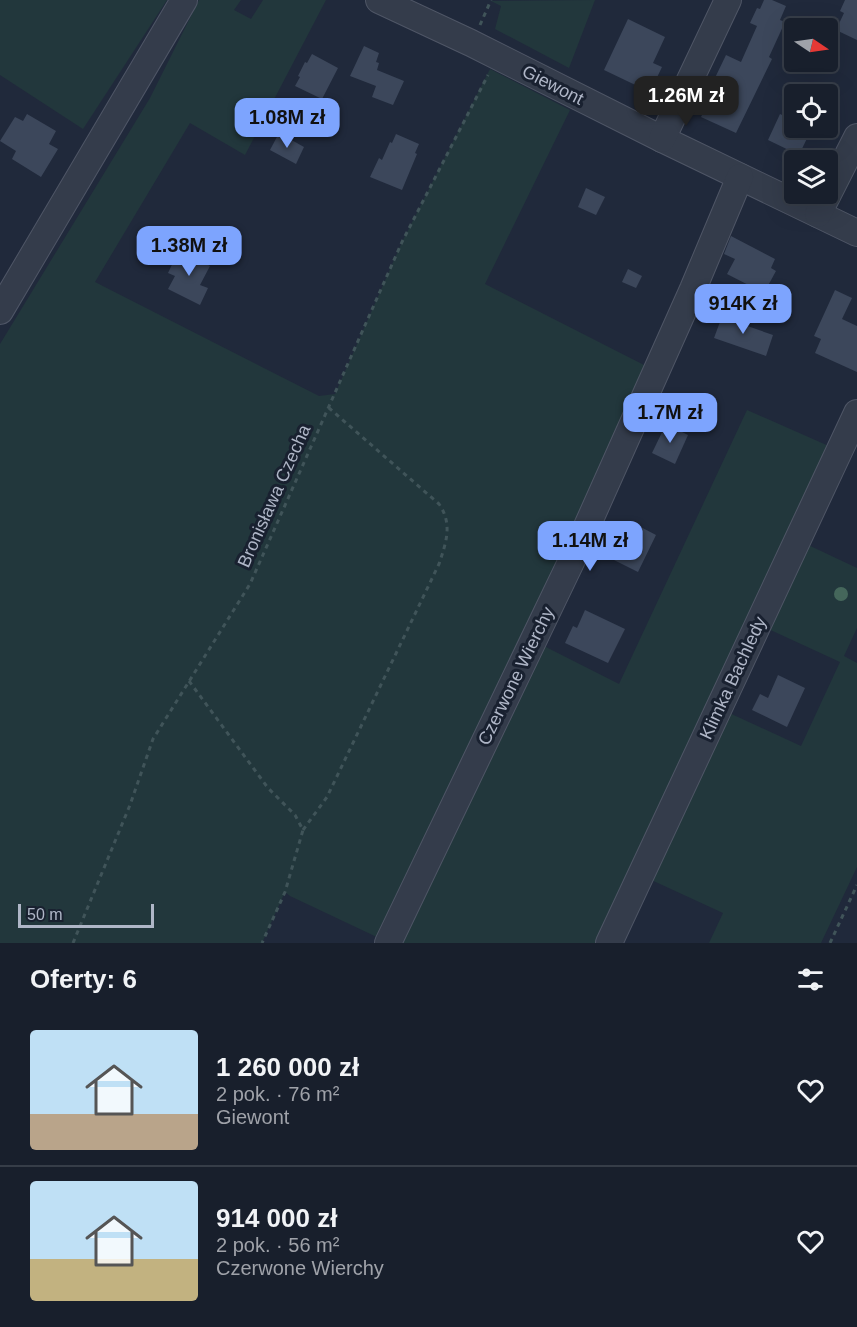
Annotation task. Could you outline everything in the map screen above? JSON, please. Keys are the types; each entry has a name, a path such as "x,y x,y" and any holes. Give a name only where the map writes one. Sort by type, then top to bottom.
{"street":[{"path":"0,311 184,0"},
{"name":"Giewont","path":"379,0 471,43 662,140 857,233"},
{"path":"662,140 728,0"},
{"path":"818,214 857,137"},
{"name":"Czerwone Wierchy","path":"388,943 571,561 693,289 740,177"},
{"name":"Klimka Bachledy","path":"609,943 857,413"}],"path":[{"path":"471,43 491,0"},
{"name":"Bronisława Czecha","path":"73,943 130,805 153,739 250,584 402,242 497,57"},
{"path":"261,943 285,892 303,830 327,797 439,564 448,534 444,511 439,504 328,408"},
{"path":"189,681 268,788 295,815 303,830"},
{"path":"830,943 857,885"}],"green space":[{"path":"0,0 167,0 83,129 0,75"},
{"path":"199,0 241,0 234,10 251,19 263,0 326,0 245,155 190,123 95,282 319,396 335,394 402,242 490,69 570,110 485,284 648,367 381,939 285,892 262,943 0,943 0,344 150,98"},
{"path":"595,0 569,68 495,29 501,6 491,1"},
{"path":"747,410 831,447 597,943 399,943 540,644 619,684"},
{"path":"804,543 857,568 857,628 844,656 857,663 857,867 821,943 709,943 723,913 647,878 725,711 801,746 840,662 764,627"}],"building":[{"path":"764,0 772,0 786,6 780,20 784,24 769,57 772,59 736,133 701,117 704,111 700,109 726,55 741,62 757,26 750,23 757,8 760,9"},
{"path":"845,0 857,0 857,40 838,31 844,13 840,11"},
{"path":"628,19 665,37 653,63 662,67 650,92 604,70"},
{"path":"364,46 379,53 376,62 379,63 377,70 404,81 393,105 372,97 376,86 350,76"},
{"path":"312,54 338,68 322,99 295,86 305,62 307,63"},
{"path":"27,114 56,131 49,144 58,149 41,177 12,159 16,151 0,141 15,117 23,121"},
{"path":"780,114 784,116 784,138 807,138 801,150 789,150 768,140"},
{"path":"279,133 304,147 296,164 270,150"},
{"path":"396,134 419,144 402,190 370,177 379,158 382,160"},
{"path":"586,188 605,197 596,215 578,207"},
{"path":"731,236 775,259 771,268 776,271 764,293 727,274 735,259 724,254"},
{"path":"179,250 210,266 200,285 208,288 200,305 168,289 175,276 168,273"},
{"path":"628,269 642,276 636,288 622,282"},
{"path":"835,290 852,298 842,319 857,326 857,372 815,353 821,339 814,336"},
{"path":"724,311 738,316 736,322 773,335 766,356 714,338"},
{"path":"666,424 688,435 675,464 652,453"},
{"path":"635,524 656,535 638,572 604,555 613,537 623,543"},
{"path":"585,610 625,629 608,663 565,643 573,626 577,628"},
{"path":"778,675 805,688 787,727 752,710 760,694 768,698"}]}
